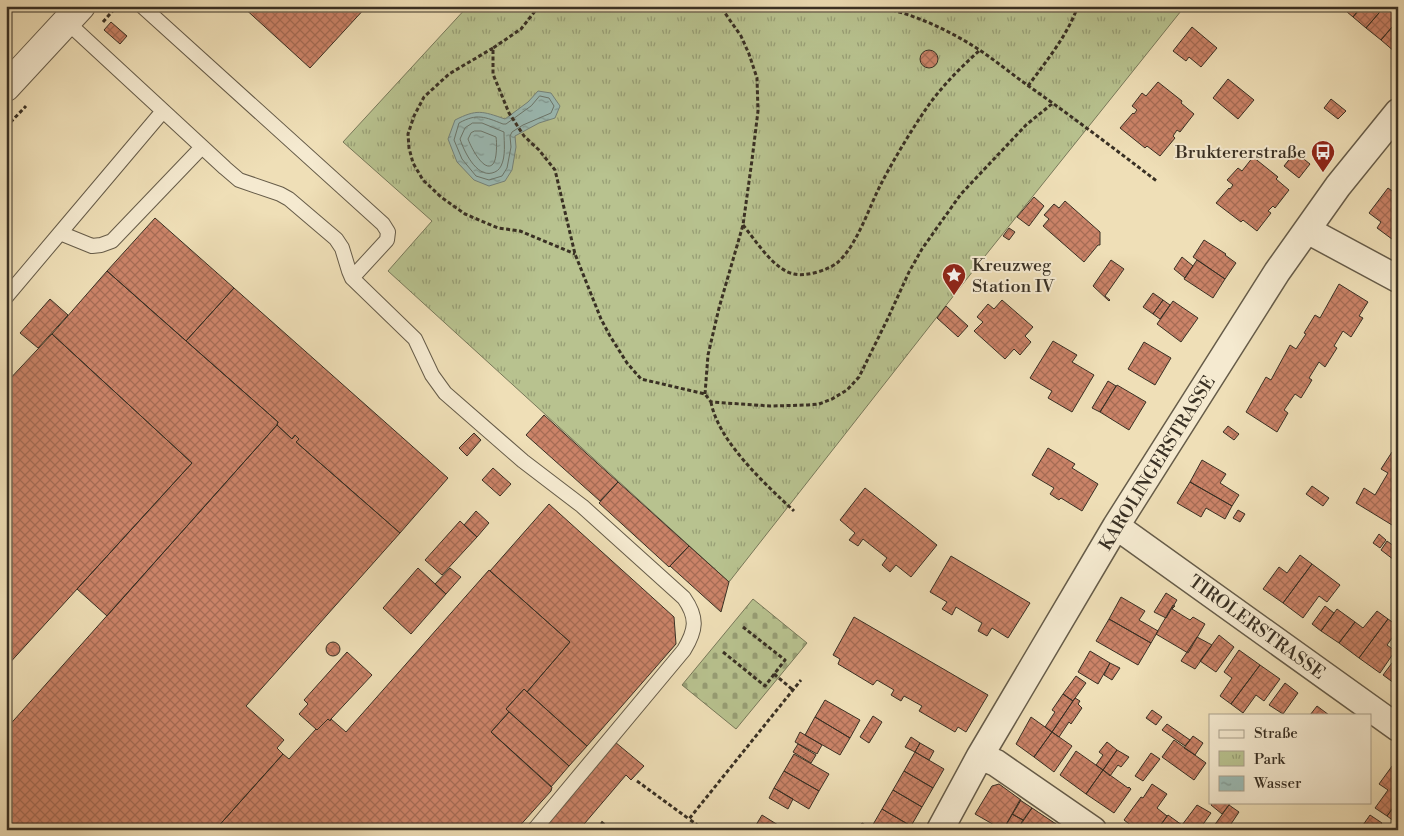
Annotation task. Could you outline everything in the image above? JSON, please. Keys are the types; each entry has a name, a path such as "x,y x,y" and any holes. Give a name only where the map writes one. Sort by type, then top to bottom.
{"street":[{"path":"6,87 74,14"},
{"name":"KAROLINGERSTRASSE","path":"940,830 980,756 1116,526 1277,272 1338,186 1398,112"},
{"path":"1307,230 1398,279"},
{"name":"TIROLERSTRASSE","path":"1116,526 1398,728"},
{"path":"980,756 996,763 1093,830"}],"lane":[{"path":"142,6 383,224 388,232 387,240 352,278"},
{"path":"74,14 163,111 239,180 289,198 336,239 342,248 352,278 415,338 432,375 444,394 523,461 582,506 684,598 692,610 694,623 692,637 684,650 534,830"},
{"path":"6,297 163,111"},
{"path":"60,233 92,246 112,241 202,147"}],"path":[{"path":"539,6 521,29 449,74 424,97 414,116 408,134 409,148 413,163 423,180 441,197 465,214 498,228 520,231 575,254"},
{"path":"705,394 708,355 719,308 743,225 758,111 757,78 749,54 741,36 720,6"},
{"path":"873,6 900,13 958,36 1053,103 1158,182"},
{"path":"1028,86 1060,42 1078,6"},
{"path":"493,48 493,74 508,113 524,136 539,150 555,170 575,254 601,319 627,363 641,379 705,394 711,402 717,423 732,445 794,511"},
{"path":"743,225 772,260 783,270 795,275 816,273 836,263 849,249 882,183 928,105 954,75 980,50"},
{"path":"711,402 770,406 808,405 819,404 832,399 847,390 859,377 922,248 961,194 1026,125 1053,103"},
{"path":"723,652 765,686 785,660 743,627"},
{"path":"774,674 793,690"},
{"path":"689,819 801,680"},
{"path":"637,781 704,830"},
{"path":"602,822 611,830"}],"green space":[{"path":"468,6 1185,6 973,271 729,582 388,271 432,221 343,142"},
{"path":"753,599 807,643 736,729 682,685"}],"water":[{"path":"538,91 551,93 560,106 555,118 539,123 515,136 516,147 512,170 505,181 489,186 474,180 457,162 448,139 455,120 480,112 505,119 528,102"}],"building":[{"path":"242,6 367,6 310,68"},
{"path":"1340,6 1362,6 1353,17"},
{"path":"1362,6 1385,6 1366,28 1353,17"},
{"path":"1385,6 1398,17 1398,20 1381,40 1366,28"},
{"path":"1398,20 1398,48 1395,52 1381,40"},
{"path":"111,22 127,36 120,44 104,30"},
{"path":"1192,27 1217,48 1201,67 1189,57 1186,61 1173,51"},
{"path":"925,50 933,50 938,55 936,66 925,68 920,63 920,55"},
{"path":"1228,79 1254,100 1238,119 1213,98"},
{"path":"1158,82 1182,101 1181,103 1194,114 1180,132 1177,130 1173,136 1175,138 1160,156 1147,146 1145,148 1120,128 1137,110 1132,106 1142,93 1146,96"},
{"path":"1331,99 1346,111 1338,119 1324,108"},
{"path":"1295,152 1310,164 1299,178 1284,166"},
{"path":"1253,157 1278,177 1276,179 1289,190 1275,208 1273,206 1268,211 1271,213 1257,231 1243,220 1241,222 1216,203 1233,185 1227,180 1238,168 1242,171"},
{"path":"1388,188 1398,195 1398,240 1396,242 1377,228 1381,222 1369,213"},
{"path":"1034,197 1044,206 1029,226 1017,217"},
{"path":"1065,201 1100,232 1100,245 1084,262 1043,226 1049,219 1044,215 1054,204 1059,208"},
{"path":"155,218 234,288 186,341 107,271"},
{"path":"1009,228 1015,232 1009,240 1003,236"},
{"path":"1204,240 1236,263 1225,279 1193,257"},
{"path":"1182,257 1193,266 1185,278 1174,269"},
{"path":"1111,260 1124,269 1105,296 1109,301 1093,286"},
{"path":"1197,260 1225,279 1213,298 1184,279"},
{"path":"107,271 278,422 107,616 77,589 192,463 52,334"},
{"path":"1339,284 1368,302 1359,316 1363,318 1351,337 1343,331 1334,346 1337,348 1325,367 1319,362 1309,378 1312,380 1301,398 1295,394 1284,410 1288,413 1277,432 1246,412 1266,377 1271,380 1290,345 1296,349 1315,315 1320,318"},
{"path":"234,288 448,478 400,533 296,442 299,439 295,435 292,439 277,425 278,422 186,341"},
{"path":"1153,293 1163,300 1153,314 1143,307"},
{"path":"50,299 68,315 38,348 20,333"},
{"path":"1002,300 1033,327 1025,336 1031,342 1020,355 1014,349 1005,359 974,331 983,322 977,317 988,304 994,309"},
{"path":"1163,300 1170,305 1160,319 1153,314"},
{"path":"1173,301 1198,318 1181,342 1157,324"},
{"path":"946,306 968,326 958,337 937,318"},
{"path":"52,334 192,463 6,667 6,383"},
{"path":"1053,341 1077,355 1072,362 1094,375 1072,412 1048,398 1052,391 1030,378"},
{"path":"1144,342 1171,358 1155,385 1128,369"},
{"path":"1108,381 1116,386 1100,412 1092,408"},
{"path":"1117,385 1146,402 1129,430 1100,412"},
{"path":"544,415 618,482 600,501 526,435"},
{"path":"277,425 292,439 295,435 299,439 296,442 400,533 246,706 284,740 277,748 283,754 215,830 6,830 6,729"},
{"path":"1228,426 1239,434 1234,440 1223,432"},
{"path":"474,433 481,440 467,456 459,448"},
{"path":"1048,448 1075,464 1072,468 1098,484 1082,511 1061,498 1059,500 1050,494 1054,488 1032,475"},
{"path":"1392,452 1398,455 1398,517 1392,525 1356,503 1364,488 1375,495 1388,473 1381,469"},
{"path":"1202,460 1226,474 1220,483 1239,495 1232,506 1190,482"},
{"path":"493,468 511,484 500,496 482,480"},
{"path":"618,482 689,546 669,567 599,503"},
{"path":"1190,482 1232,506 1225,519 1206,508 1201,517 1177,503"},
{"path":"1312,486 1329,498 1323,506 1306,494"},
{"path":"865,488 937,545 911,577 896,565 890,572 882,565 887,558 863,539 858,546 849,540 855,533 840,520"},
{"path":"549,504 674,617 676,644 587,746 527,692 570,642 490,571"},
{"path":"1238,510 1245,514 1240,522 1233,518"},
{"path":"476,511 489,523 477,537 464,525"},
{"path":"460,521 477,537 442,575 425,560"},
{"path":"1379,534 1386,540 1380,548 1373,543"},
{"path":"1387,541 1398,549 1398,563 1381,550"},
{"path":"689,546 729,582 721,612 670,566"},
{"path":"1300,555 1312,564 1283,603 1263,589 1279,567 1287,573"},
{"path":"951,556 1030,603 1008,638 992,628 987,636 978,631 982,623 956,607 952,615 942,609 947,602 930,592"},
{"path":"1312,564 1340,585 1327,602 1319,596 1303,618 1283,603"},
{"path":"418,568 446,594 411,634 383,608"},
{"path":"450,568 461,577 446,594 435,584"},
{"path":"489,570 570,642 527,692 524,689 506,709 509,712 491,732 552,787 551,791 516,830 215,830 283,754 289,759 316,729 328,719 330,721 331,719 346,732"},
{"path":"1166,593 1177,600 1166,618 1154,612"},
{"path":"1121,597 1145,611 1139,620 1158,631 1151,643 1109,619"},
{"path":"1173,605 1175,606 1172,609 1190,620 1193,617 1205,624 1188,653 1156,634"},
{"path":"1325,606 1334,613 1321,631 1312,624"},
{"path":"1337,609 1355,622 1339,643 1321,631"},
{"path":"1377,611 1388,619 1359,658 1339,643 1355,622 1363,628"},
{"path":"854,617 988,695 966,732 958,727 955,732 919,711 922,706 904,696 901,701 891,695 894,690 877,680 873,685 838,664 840,659 833,655"},
{"path":"1109,619 1151,643 1138,665 1096,641"},
{"path":"1388,619 1398,626 1398,630 1387,645 1395,651 1380,673 1359,658"},
{"path":"1219,635 1234,647 1216,672 1200,661"},
{"path":"1197,637 1212,645 1195,669 1181,661"},
{"path":"330,642 336,642 340,649 336,656 330,656 326,652 326,646"},
{"path":"1239,650 1260,665 1231,704 1220,696 1232,678 1224,672"},
{"path":"1090,651 1110,663 1098,684 1078,672"},
{"path":"347,652 372,675 330,721 328,719 317,730 299,714 308,704 304,700"},
{"path":"1398,655 1398,686 1383,675"},
{"path":"1110,663 1120,668 1112,680 1104,675"},
{"path":"1260,665 1280,679 1264,701 1256,695 1243,713 1231,704"},
{"path":"1076,676 1086,683 1073,701 1063,694"},
{"path":"1285,683 1298,693 1283,714 1269,705"},
{"path":"524,689 587,746 569,766 506,709"},
{"path":"1063,694 1073,701 1052,732 1045,727 1055,712 1052,710"},
{"path":"1075,698 1080,701 1078,704 1082,708 1059,737 1052,732"},
{"path":"825,700 860,720 850,738 815,717"},
{"path":"1317,706 1328,714 1311,714"},
{"path":"1152,710 1162,717 1156,725 1146,718"},
{"path":"509,712 569,766 551,787 491,732"},
{"path":"873,716 882,722 869,743 860,737"},
{"path":"815,717 850,738 840,755 805,735"},
{"path":"1031,717 1052,732 1034,757 1016,744"},
{"path":"1167,724 1190,740 1185,746 1162,730"},
{"path":"800,732 822,745 817,754 795,742"},
{"path":"1052,732 1072,746 1054,772 1034,757"},
{"path":"1193,736 1203,743 1195,755 1184,748"},
{"path":"911,737 920,743 915,752 905,747"},
{"path":"1174,740 1206,763 1194,780 1162,757"},
{"path":"615,742 644,766 631,780 626,775 579,830 538,830"},
{"path":"1107,742 1117,750 1103,770 1096,765 1103,755 1099,752"},
{"path":"920,743 934,751 929,760 915,752"},
{"path":"798,744 816,755 811,763 793,752"},
{"path":"1117,750 1129,757 1121,767 1118,765 1110,776 1103,770"},
{"path":"1076,751 1103,770 1086,794 1060,775"},
{"path":"915,752 944,769 933,788 904,771"},
{"path":"1151,753 1160,759 1143,781 1135,776"},
{"path":"794,754 829,774 819,791 784,771"},
{"path":"1395,762 1398,764 1398,801 1387,816 1375,808 1388,790 1379,784"},
{"path":"1103,770 1131,789 1114,813 1086,794"},
{"path":"784,771 819,791 809,809 774,788"},
{"path":"904,771 933,788 922,807 893,790"},
{"path":"999,784 1021,800 1003,830 975,814 992,786"},
{"path":"1152,784 1167,794 1157,808 1167,816 1157,830 1137,830 1124,820"},
{"path":"774,788 793,799 788,809 769,798"},
{"path":"893,790 922,807 911,826 882,809"},
{"path":"1020,800 1032,808 1023,820 1012,814"},
{"path":"1398,801 1398,824 1387,816"},
{"path":"1212,804 1230,804 1222,814"},
{"path":"1197,805 1211,813 1199,830 1157,830 1168,815 1182,825"},
{"path":"1229,805 1239,812 1227,830 1211,830"},
{"path":"1032,808 1056,824 1052,830 1017,830"},
{"path":"882,809 911,826 909,830 874,830 871,828"},
{"path":"1012,814 1023,820 1017,830 1003,830"},
{"path":"762,815 786,830 753,830"},
{"path":"1370,815 1382,823 1377,830 1370,830 1363,825"},
{"path":"862,823 871,828 874,830 858,830"}],"place":[{"name":"Bruktererstraße","path":"1323,173"},
{"name":"Kreuzweg Station IV","path":"954,296"}]}
